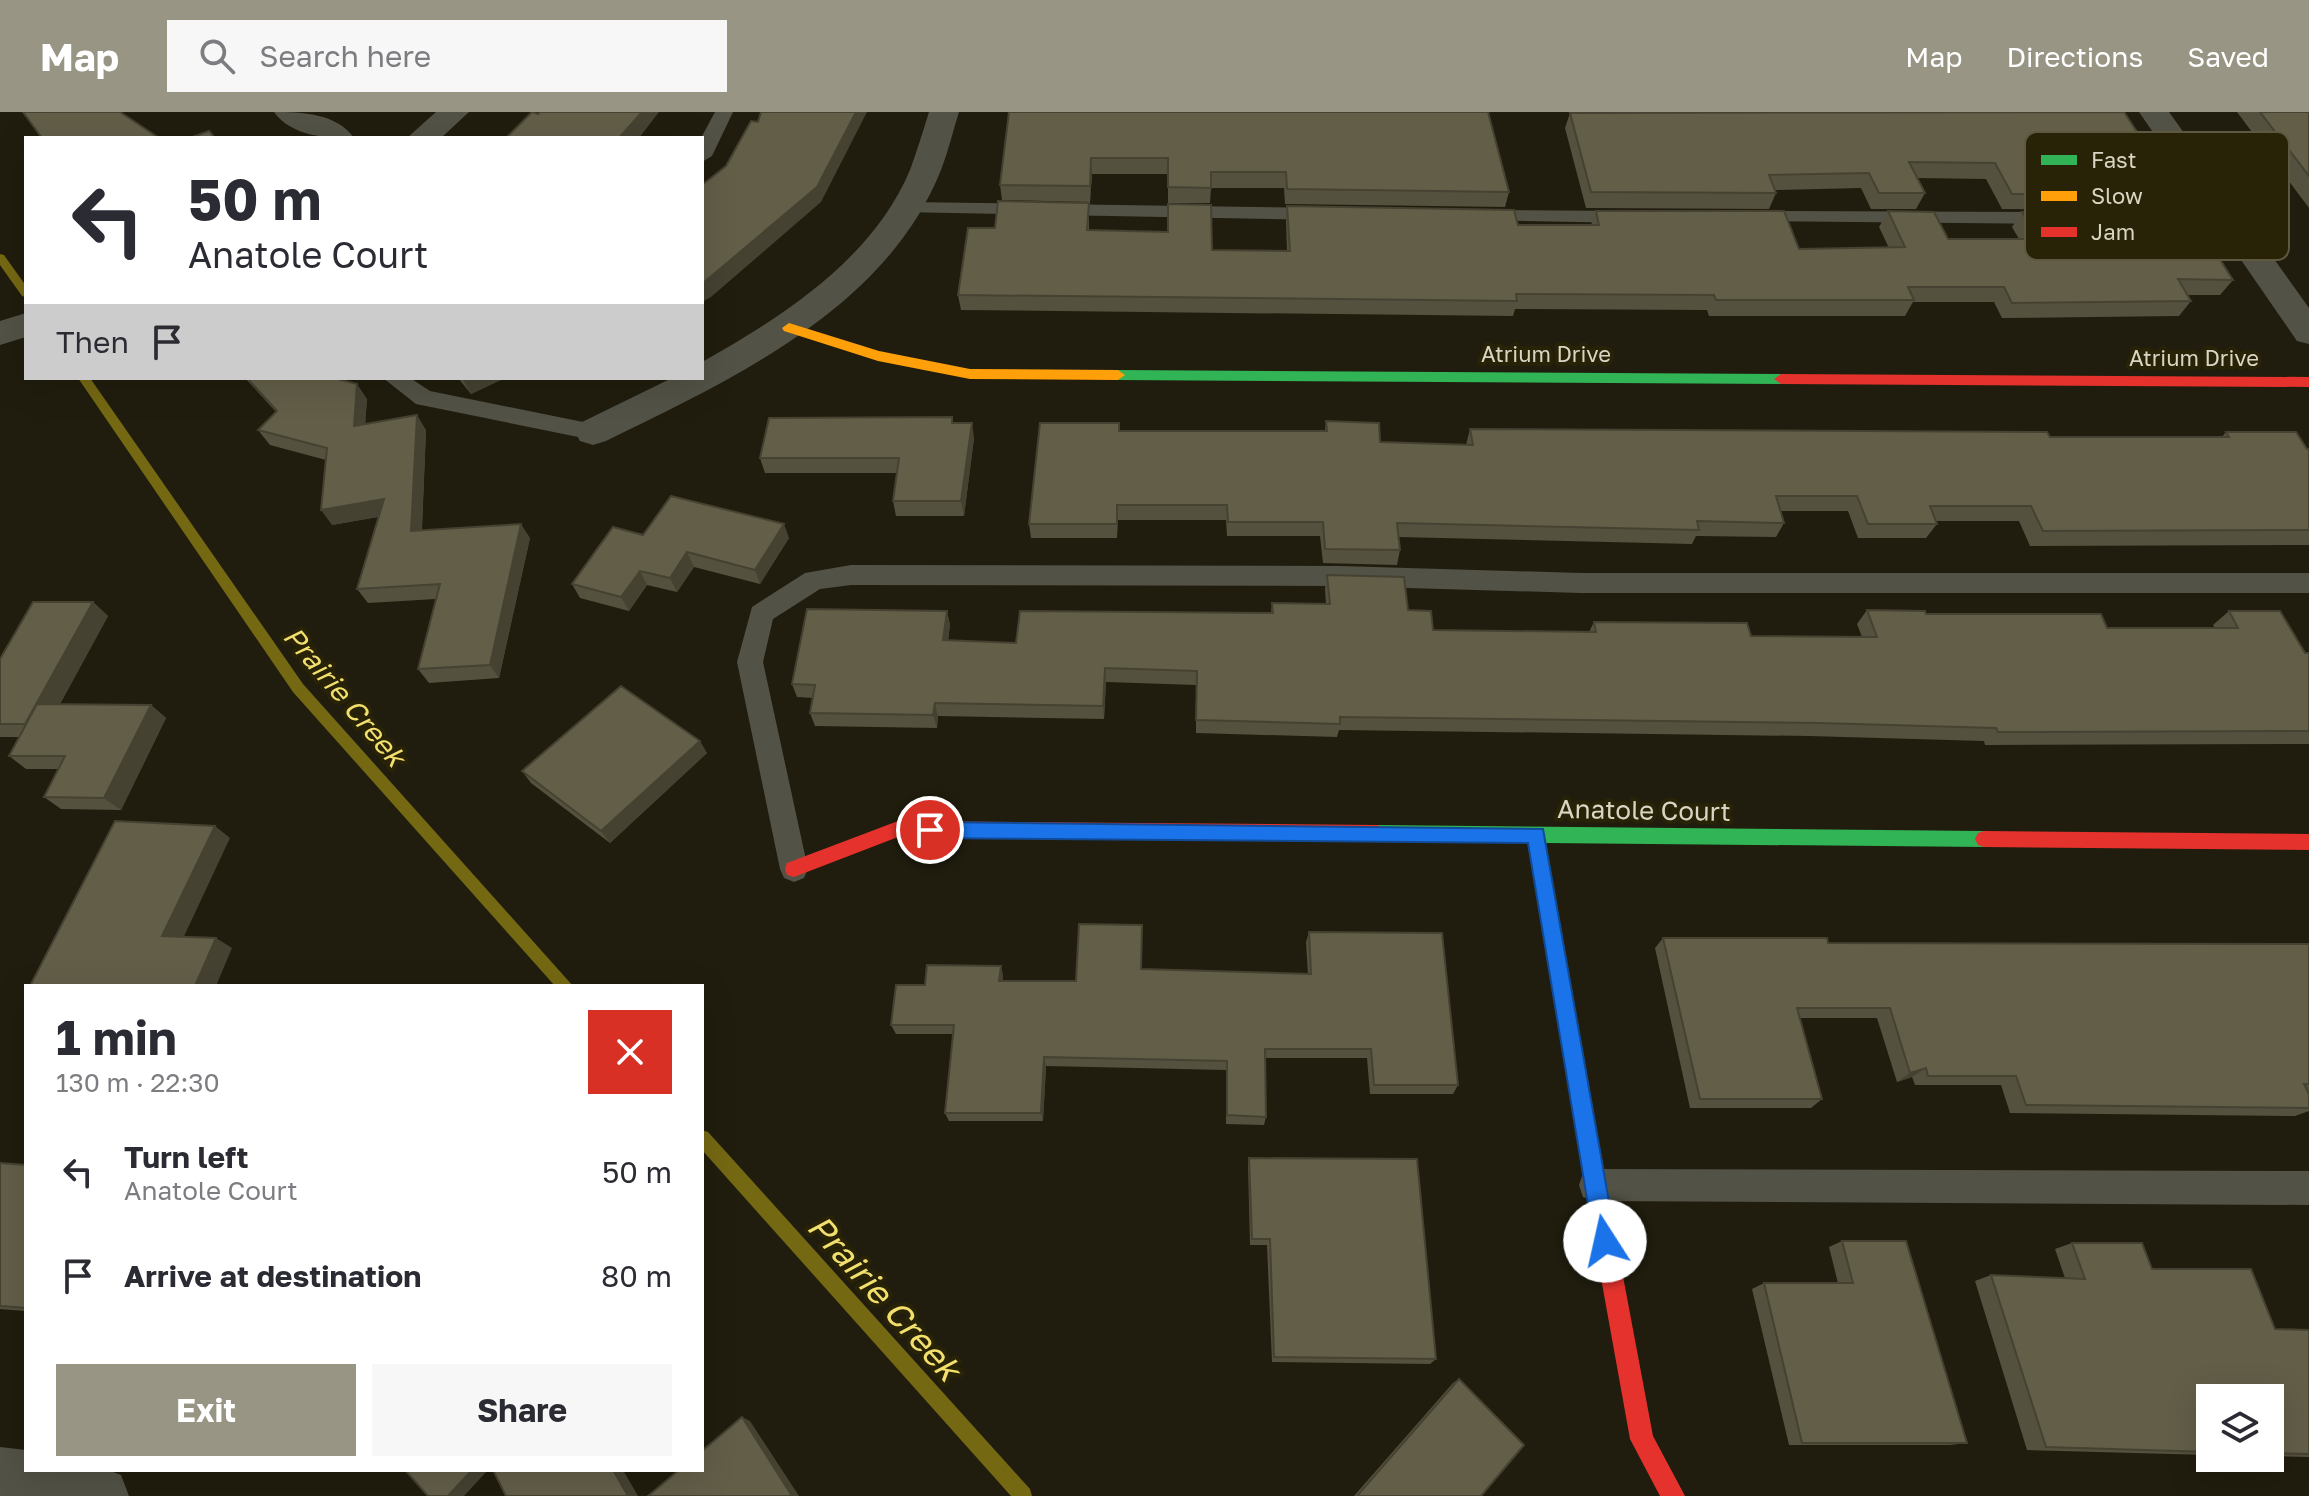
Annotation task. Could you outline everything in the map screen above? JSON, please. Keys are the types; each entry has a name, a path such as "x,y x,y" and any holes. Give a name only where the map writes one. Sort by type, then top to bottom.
{"street":[{"path":"289,112 335,136"},
{"path":"424,136 454,112"},
{"path":"704,377 789,328 857,269 907,208 930,161 944,112"},
{"path":"2154,112 2168,132"},
{"path":"2258,260 2309,333"},
{"path":"0,334 24,325"},
{"name":"Atrium Drive","path":"789,328 860,354 913,367 970,374 2309,382"},
{"path":"593,432 699,380"},
{"name":"Anatole Court","path":"794,869 898,829 2309,842"},
{"path":"1536,835 1629,1383 1642,1439 1673,1496"},
{"path":"0,1476 52,1481 100,1496"}],"lane":[{"path":"704,152 724,112"},
{"path":"907,208 1348,214"},
{"path":"1456,216 1660,217"},
{"path":"1723,217 2025,218"},
{"path":"397,380 424,398 593,432"},
{"path":"794,869 750,662 761,614 814,580 851,575 1292,576 1596,583 2309,583"},
{"path":"1595,1185 2309,1188"}],"building":[{"path":"23,112 120,112 156,136 41,136"},
{"path":"532,112 642,112 621,136 508,136"},
{"path":"761,112 856,112 817,187 704,282 704,183 726,166 751,121 758,122"},
{"path":"1009,112 1488,112 1509,192 1287,189 1286,172 1211,172 1211,188 1168,187 1168,158 1091,158 1090,186 1000,185"},
{"path":"2124,112 2137,132 2025,132 2025,194 2012,194 1995,163 1909,162 1925,193 1879,193 1869,173 1769,175 1776,193 1591,192 1570,113"},
{"path":"2260,112 2309,112 2309,176 2289,150 2289,132 2275,132"},
{"path":"209,131 213,136 195,136"},
{"path":"998,201 1089,203 1087,230 1168,232 1168,204 1211,205 1212,250 1290,251 1287,206 1514,210 1518,225 1599,225 1596,211 1784,211 1799,249 1905,247 1888,211 1934,212 1948,239 2025,239 2025,260 2220,260 2233,280 2178,279 2191,301 2012,303 2004,287 1908,287 1914,300 1716,300 1714,295 1516,294 1517,301 958,295 968,228 995,228"},
{"path":"249,380 342,380 357,384 354,426 417,415 411,531 521,524 490,665 418,669 440,584 357,589 384,499 321,510 327,448 258,430 277,411"},
{"path":"952,417 952,423 972,423 961,501 893,501 899,458 760,458 769,418"},
{"path":"1326,421 1379,423 1380,442 1473,445 1470,429 2047,432 2050,437 2229,437 2226,432 2296,432 2309,449 2309,530 2043,531 2031,506 1930,506 1937,524 1868,524 1857,496 1776,496 1784,523 1697,521 1699,530 1397,523 1400,550 1325,549 1323,522 1228,522 1227,505 1117,505 1117,524 1029,524 1040,423 1119,423 1119,431 1327,431"},
{"path":"671,496 784,524 755,570 687,552 670,578 640,571 621,597 572,584 613,527 643,535"},
{"path":"1327,575 1404,577 1408,610 1431,611 1433,630 1596,632 1594,622 1747,623 1751,636 1877,637 1867,610 1925,611 1926,614 2101,614 2107,628 2238,628 2229,611 2280,611 2305,653 2309,653 2309,731 1998,732 1996,728 1819,723 1340,717 1340,724 1196,720 1197,671 1105,668 1103,706 935,703 933,715 810,713 815,685 792,684 807,609 947,611 943,640 1016,643 1020,611 1273,613 1272,603 1330,604"},
{"path":"33,602 93,602 25,724 0,724 0,659"},
{"path":"621,686 700,741 601,831 522,771"},
{"path":"37,704 151,705 104,798 44,797 65,756 9,756"},
{"path":"115,821 215,826 162,936 216,938 196,984 31,984"},
{"path":"1079,924 1142,925 1141,969 1311,974 1309,932 1442,933 1458,1085 1374,1085 1371,1049 1265,1049 1266,1117 1227,1115 1227,1061 1044,1057 1041,1113 945,1113 954,1025 891,1025 896,985 925,985 927,965 1001,966 999,981 1076,981"},
{"path":"1663,938 1827,938 1828,943 2309,944 2309,1084 2304,1084 2309,1094 2309,1108 2026,1105 2016,1076 1928,1076 1926,1068 1910,1073 1890,1008 1797,1008 1822,1099 1700,1099"},
{"path":"1249,1158 1417,1159 1436,1359 1274,1357 1270,1239 1252,1239"},
{"path":"0,1163 24,1165 24,1308 0,1306"},
{"path":"1842,1241 1906,1241 1967,1443 1802,1443 1764,1283 1853,1283"},
{"path":"2072,1243 2142,1243 2152,1269 2251,1269 2275,1329 2309,1330 2309,1454 2284,1453 2284,1384 2196,1384 2196,1452 2046,1447 1991,1275 2085,1279"},
{"path":"1459,1379 1524,1445 1481,1496 1357,1496"},
{"path":"742,1417 792,1496 648,1496 677,1472 704,1472 704,1449"},
{"path":"407,1472 470,1472 448,1496 428,1496"},
{"path":"494,1472 614,1472 628,1496 506,1496"}],"waterway":[{"name":"Prairie Creek","path":"0,257 24,291"},
{"name":"Prairie Creek","path":"85,380 298,688 563,984"},
{"name":"Prairie Creek","path":"704,1140 1023,1496"}],"traffic: fast":[{"path":"1118,375 1781,379"},
{"path":"1377,833 1984,839"},
{"path":"1536,835 1605,1239"}],"traffic: slow":[{"path":"789,328 878,356 970,374 1118,375"}],"traffic: jam":[{"path":"1781,379 2309,382"},
{"path":"794,869 898,829 1377,833"},
{"path":"1984,839 2309,842"},
{"path":"1605,1239 1642,1439 1673,1496"}],"route":[{"path":"930,830 1536,835 1605,1241"}]}
